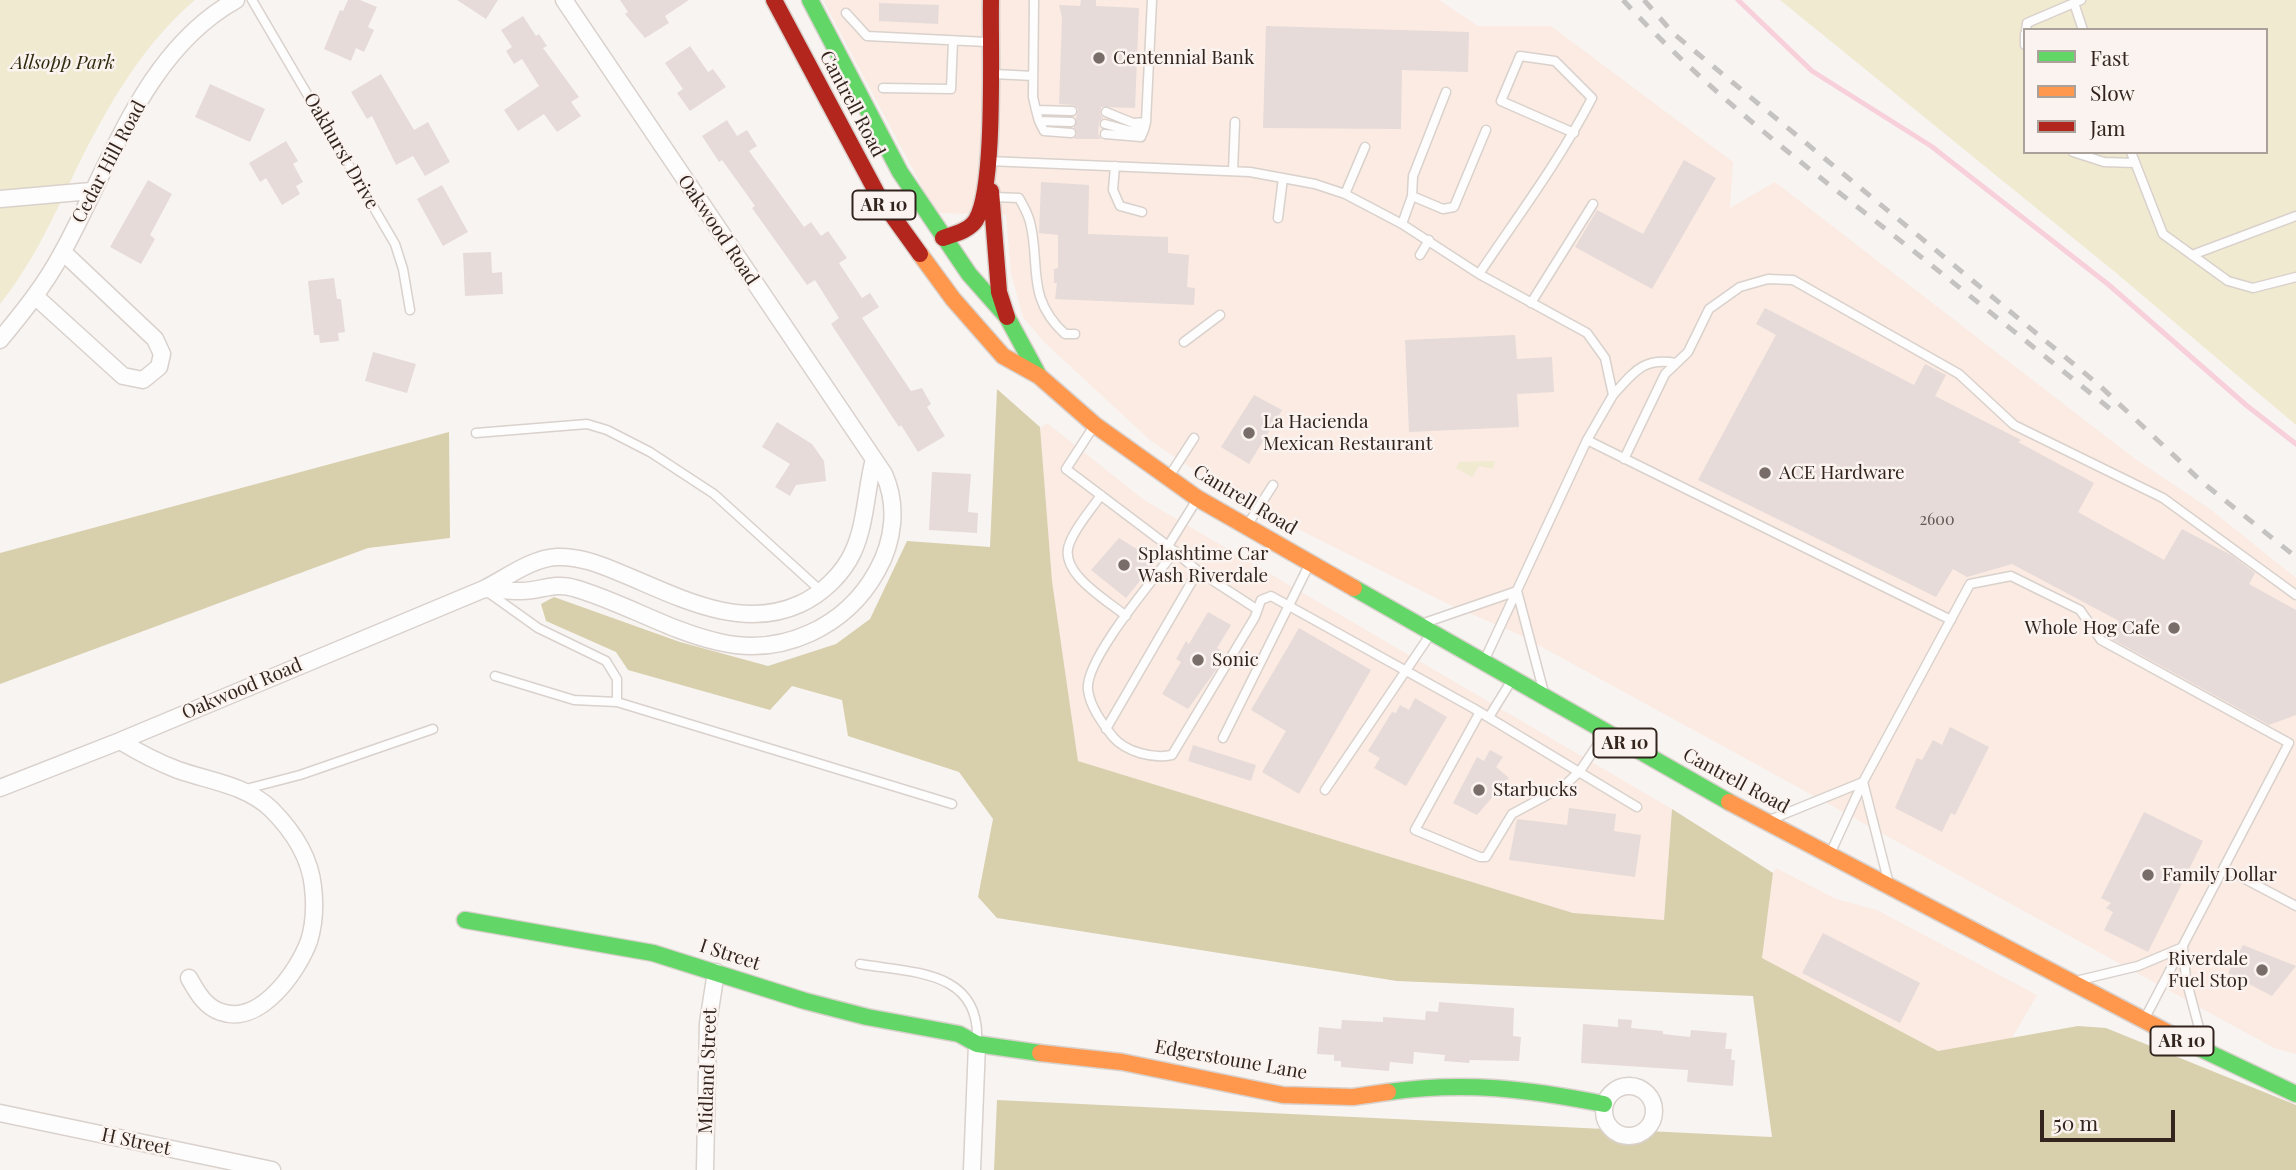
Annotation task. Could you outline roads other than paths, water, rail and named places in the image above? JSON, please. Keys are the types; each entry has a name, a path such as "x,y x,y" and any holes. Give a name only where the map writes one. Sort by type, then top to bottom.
{"main road":[{"name":"Cantrell Road","path":"774,0 829,108 903,234 989,342 1003,356 1039,376 1095,425 1168,478 1246,526 1606,733 1829,856 2205,1052 2296,1093"},
{"name":"Cantrell Road","path":"810,0 900,172 943,238 1007,317 1039,376"},
{"path":"943,238 969,228 981,213 987,161 991,0"},
{"path":"987,161 999,292 1007,317"},
{"name":"I Street","path":"466,920 653,953 867,1017 959,1034 977,1044"},
{"name":"Edgerstoune Lane","path":"977,1044 1000,1049 1122,1062 1283,1095 1353,1097 1410,1089 1488,1086 1529,1089 1604,1104"}],"street":[{"name":"Cedar Hill Road","path":"0,340 36,297 63,252 91,191 173,51 220,9 236,0"},
{"name":"Oakwood Road","path":"484,589 525,591 548,586 572,587 728,644 754,646 801,638 839,617 863,593 881,564 893,523 893,502 888,483 874,459 565,0"},
{"path":"0,199 91,191"},
{"path":"36,297 123,376 143,380 159,367 162,354 155,339 63,252"},
{"name":"Oakwood Road","path":"0,788 120,741 484,589 531,564 556,557 598,564 725,612 748,615 787,610 821,591 833,580 854,550 874,459"},
{"path":"120,741 177,769 242,790 270,808 292,834 304,854 314,890 310,937 301,959 287,980 268,998 246,1012 228,1014 213,1008 200,997 189,978"},
{"name":"Midland Street","path":"705,1170 708,1023 716,972"},
{"path":"972,1170 977,1044"},
{"name":"H Street","path":"0,1113 272,1170"}],"lane":[{"name":"Oakhurst Drive","path":"252,0 395,244 404,269 410,310"},
{"path":"1034,0 1033,97 1039,121 1044,131 1071,133"},
{"path":"1105,134 1141,137 1145,126 1152,0"},
{"path":"2026,28 2027,23 2078,1 2083,28"},
{"path":"846,13 867,36 990,42"},
{"path":"883,88 951,89 953,41"},
{"path":"1479,274 1574,133 1592,98 1555,61 1520,56 1501,101 1574,133"},
{"path":"989,73 1033,76"},
{"path":"1402,224 1412,197 1413,176 1446,92"},
{"path":"1036,110 1072,111"},
{"path":"1106,112 1145,126"},
{"path":"1039,121 1072,122"},
{"path":"1233,171 1235,122"},
{"path":"1105,124 1131,131 1145,126"},
{"path":"1412,197 1444,209 1454,207 1486,130"},
{"path":"1345,194 1365,147"},
{"path":"2079,154 2104,162 2135,163"},
{"path":"2132,154 2163,234 2228,281 2253,288 2296,277"},
{"path":"987,161 1233,171 1315,184 1345,194 1429,240 1479,274 1587,333 1605,358 1613,395"},
{"path":"1115,166 1113,190 1120,206 1142,212"},
{"path":"1278,218 1283,178"},
{"path":"992,197 1019,198 1030,222 1034,281 1054,324 1065,334 1075,334"},
{"path":"1531,303 1593,204"},
{"path":"2192,255 2296,216"},
{"path":"1420,255 1429,240"},
{"path":"1624,459 1665,374 1688,352 1709,309 1740,287 1768,279 1793,280 1959,374 2014,425 2163,498 2296,595"},
{"path":"1184,342 1220,314"},
{"path":"1484,662 1587,440 1613,395 1637,369 1658,360 1676,363"},
{"path":"476,433 587,424 607,430 660,458 714,494 821,591"},
{"path":"1095,425 1066,469 1198,571 1255,608"},
{"path":"1168,478 1194,438"},
{"path":"1587,440 1951,620"},
{"path":"1246,526 1273,485"},
{"path":"1101,495 1070,541 1067,556 1072,569 1082,580 1126,616"},
{"path":"1198,498 1171,549 1094,663 1089,678 1088,689 1093,706 1106,729 1119,744 1130,750 1155,756 1172,755 1255,617 1255,608 1261,600 1271,596 1489,717 1637,807"},
{"path":"1223,738 1310,563"},
{"path":"1106,729 1198,571"},
{"path":"1829,856 1863,782 1970,584 2011,576 2080,610 2101,640 2293,744 2143,1020"},
{"path":"484,589 538,628 606,661 617,679 617,702"},
{"path":"1325,790 1404,671 1425,629 1517,591"},
{"path":"1517,591 1545,697"},
{"path":"495,676 574,700 617,702 952,804"},
{"path":"1489,717 1513,678"},
{"path":"1480,712 1415,830 1486,857 1512,814 1564,786 1580,771 1606,733"},
{"path":"242,790 300,775 433,729"},
{"path":"1768,821 1863,782"},
{"path":"1863,782 1878,852 1890,887"},
{"path":"2224,868 2296,906"},
{"path":"2071,982 2138,966 2183,947"},
{"path":"2183,947 2186,979 2205,1052"},
{"path":"860,964 934,976 953,985 968,998 976,1013 977,1044"}],"waterway":[{"path":"1738,0 1812,71 1931,146 2109,285 2246,405 2296,444"}],"railway":[{"path":"1623,0 1681,59 1744,115 2114,412"},
{"path":"1644,0 1674,34 2099,385 2202,482 2296,557"}],"place":[{"name":"Centennial Bank","path":"1099,58"},
{"name":"La Hacienda Mexican Restaurant","path":"1249,433"},
{"name":"ACE Hardware","path":"1765,473"},
{"name":"Splashtime Car Wash Riverdale","path":"1124,565"},
{"name":"Whole Hog Cafe","path":"2174,628"},
{"name":"Sonic","path":"1198,660"},
{"name":"Starbucks","path":"1479,790"},
{"name":"Family Dollar","path":"2148,875"},
{"name":"Riverdale Fuel Stop","path":"2262,970"}],"park label":[{"name":"Allsopp Park","path":"63,63"}]}
